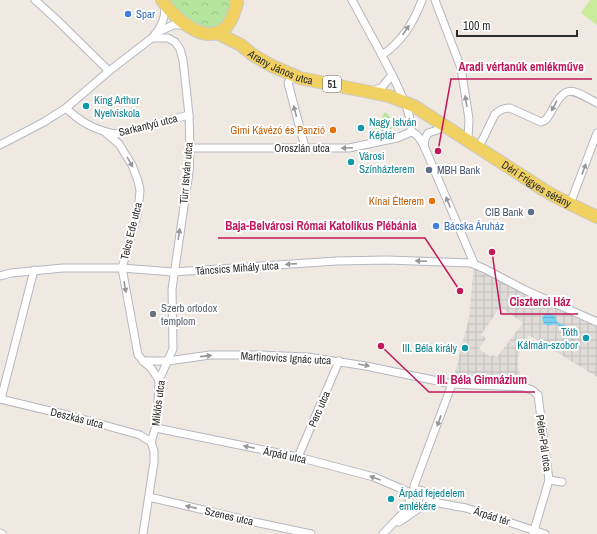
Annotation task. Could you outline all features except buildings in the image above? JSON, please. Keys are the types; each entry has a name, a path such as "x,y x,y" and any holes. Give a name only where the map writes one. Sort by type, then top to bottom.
{"main road":[{"path":"217,33 224,29 231,21 237,3 236,0"},
{"name":"51","path":"163,1 175,16 196,31 209,34 217,33"},
{"path":"231,21 241,46"},
{"name":"Arany János utca","path":"217,33 241,46 272,66 300,78 389,96 404,102 425,112 479,147"},
{"name":"Déri Frigyes sétány","path":"479,147 544,190 597,216"}],"street":[{"path":"35,0 109,71"},
{"path":"352,0 392,75 412,124 411,132 414,132 418,136 424,146 474,263 550,301 597,322"},
{"path":"382,55 398,42 413,20 422,0"},
{"path":"435,0 461,68 469,119 468,140"},
{"path":"154,36 164,17 165,8 163,1"},
{"path":"0,146 66,108 109,71 154,36 174,25 186,25"},
{"name":"Türr István utca","path":"154,36 168,38 180,49 183,60 189,115 189,172 173,272"},
{"path":"293,75 288,84 305,147"},
{"path":"371,92 382,87 392,75"},
{"path":"479,147 495,114 505,108 510,108 541,122 548,118 560,96 566,92 573,91 597,103"},
{"name":"Sarkantyú utca","path":"66,108 76,118 105,132 116,134 189,115"},
{"path":"424,146 428,133 447,127"},
{"name":"Telcs Ede utca","path":"105,132 119,144 132,165 140,190 140,202 122,268 138,355 142,361 151,368 159,380"},
{"name":"Oroszlán utca","path":"190,148 349,148 397,138 411,132"},
{"path":"570,204 597,133"},
{"name":"Táncsics Mihály utca","path":"0,276 34,270 63,268 122,268 173,272 337,261 387,260 474,263"},
{"path":"0,399 34,270"},
{"name":"Miklós utca","path":"143,534 154,457 151,442 156,428 159,380 173,349 173,272"},
{"name":"Martinovics Ignác utca","path":"142,361 168,361 210,355 307,357 339,361 452,384 524,387"},
{"name":"Perc utca","path":"298,457 339,361"},
{"path":"415,507 408,499 413,492 452,384"},
{"name":"Péter-Pál utca","path":"524,387 532,390 538,395 549,480 533,532"},
{"name":"Deszkás utca","path":"0,399 76,417 140,435 151,442"},
{"name":"Árpád utca","path":"156,428 298,457 374,477 413,492"},
{"path":"549,480 562,482"},
{"name":"Árpád tér","path":"413,492 422,491 438,503"},
{"path":"426,505 427,496"},
{"name":"Szenes utca","path":"148,497 311,534"},
{"name":"Árpád tér","path":"386,531 415,507 438,503 466,508 533,532 545,534"}],"green space":[{"path":"167,0 231,0 228,15 222,23 217,26 197,28"},
{"path":"590,0 597,0 597,25 581,13"},
{"path":"385,112 399,126 372,135"}],"shaded area":[{"path":"474,263 597,322 597,377 529,335 520,350 518,367 520,375 532,390 452,384 469,318","holes":["500,307 523,323 497,357 492,355 491,357 479,349 486,338 481,335"]}],"water":[{"path":"550,313 555,316 557,322 580,333 578,336 555,324 545,324 542,318 545,314"}],"place":[{"name":"Spar","path":"128,14"},
{"name":"King Arthur Nyelviskola","path":"86,106"},
{"name":"Nagy István Képtár","path":"361,128"},
{"name":"Gimi Kávézó és Panzió","path":"333,130"},
{"name":"Aradi vértanúk emlékműve","path":"438,151"},
{"name":"Városi Színházterem","path":"351,162"},
{"name":"MBH Bank","path":"429,170"},
{"name":"Kínai Étterem","path":"432,201"},
{"name":"CIB Bank","path":"531,212"},
{"name":"Bácska Áruház","path":"436,226"},
{"name":"Ciszterci Ház","path":"492,252"},
{"name":"Baja-Belvárosi Római Katolikus Plébánia","path":"460,291"},
{"name":"Szerb ortodox templom","path":"153,314"},
{"name":"Tóth Kálmán-szobor","path":"586,338"},
{"name":"III. Béla Gimnázium","path":"381,346"},
{"name":"III. Béla király","path":"465,348"},
{"name":"Árpád fejedelem emlékére","path":"391,499"}]}
